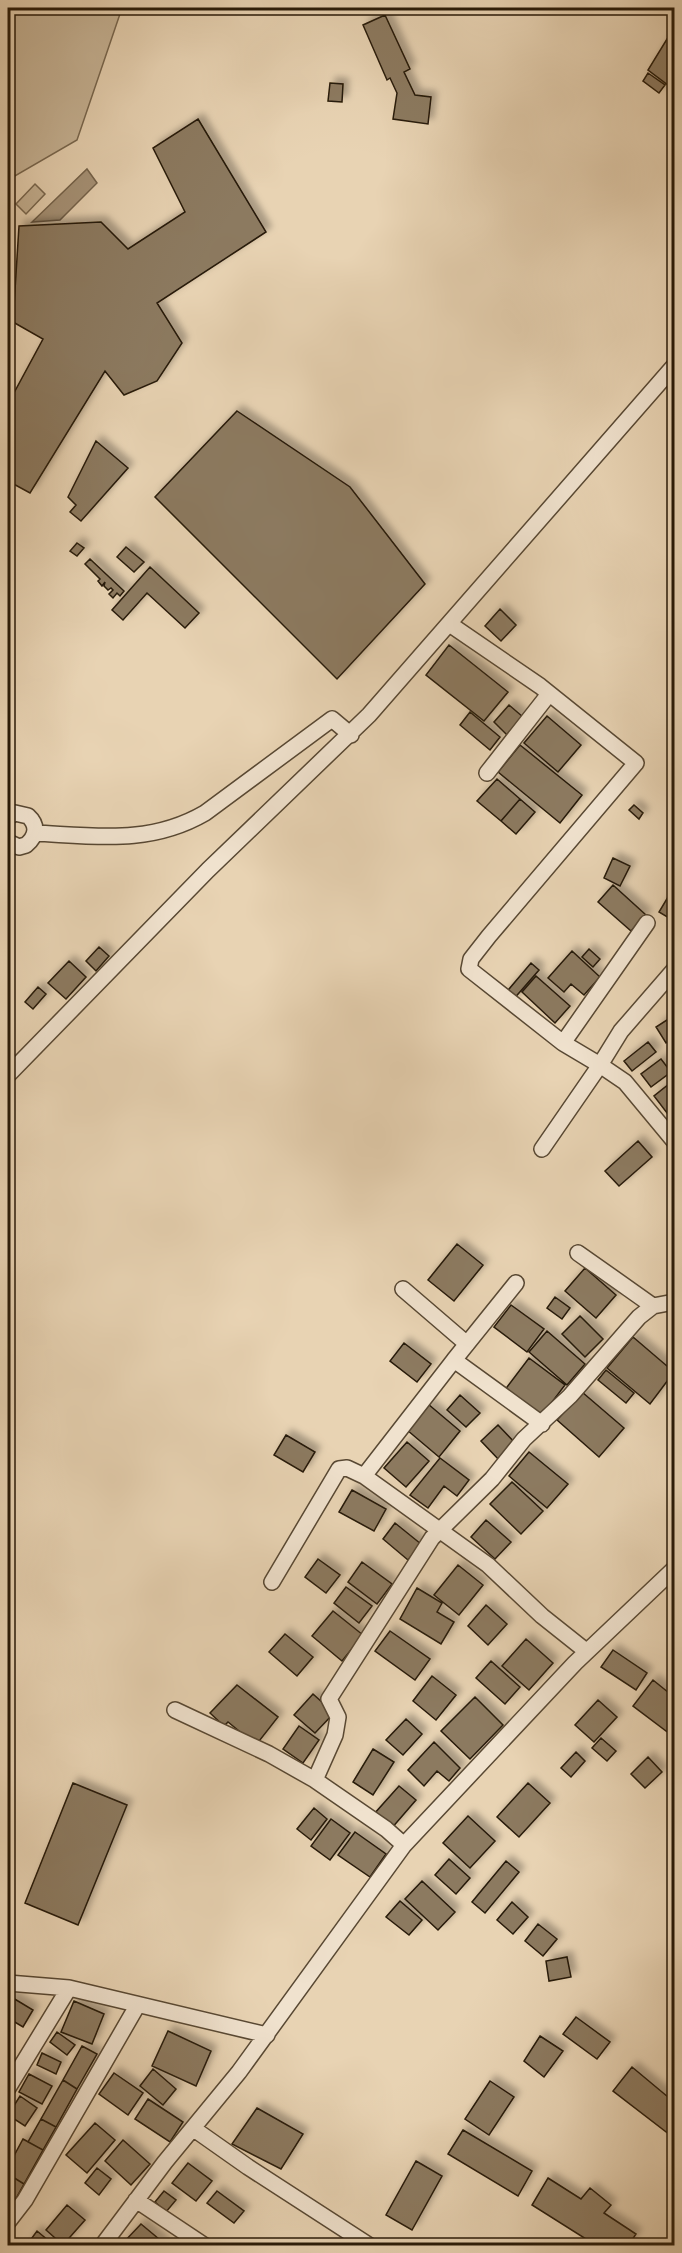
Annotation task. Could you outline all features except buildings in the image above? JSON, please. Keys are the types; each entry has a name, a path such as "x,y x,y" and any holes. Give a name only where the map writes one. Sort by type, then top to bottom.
{"street":[{"path":"8,1075 208,870 351,735 451,625 674,367"},
{"path":"451,625 549,694 636,763 489,936 471,959 469,969 563,1043 625,1082 669,1119 675,1141"},
{"path":"487,773 549,694"},
{"path":"35,832 122,837 164,832 205,813 332,718 351,735"},
{"path":"8,817 15,813 28,816 35,826 35,832 26,845 19,847 8,842"},
{"path":"563,1043 647,923"},
{"path":"542,1149 628,1023 672,982"},
{"path":"578,1253 653,1306"},
{"path":"364,1476 516,1283"},
{"path":"403,1289 467,1344"},
{"path":"315,1780 335,1735 338,1717 329,1699 432,1538 492,1479 525,1439 542,1424 639,1317 653,1306 675,1302"},
{"path":"454,1360 542,1424"},
{"path":"272,1582 339,1469 347,1468 364,1476 488,1565 542,1616 586,1651"},
{"path":"102,2246 267,2034 404,1845 586,1651 675,1569"},
{"path":"175,1710 269,1754 315,1780 386,1829 404,1845"},
{"path":"8,1983 69,1988 137,2006 267,2034"},
{"path":"8,2088 69,1988"},
{"path":"8,2222 25,2200 137,2006"},
{"path":"194,2129 370,2246"},
{"path":"136,2200 206,2246"}],"shaded area":[{"path":"8,8 122,8 77,140 8,180"},
{"path":"87,169 97,183 60,220 32,222"},
{"path":"35,184 45,194 26,214 16,204"}]}
